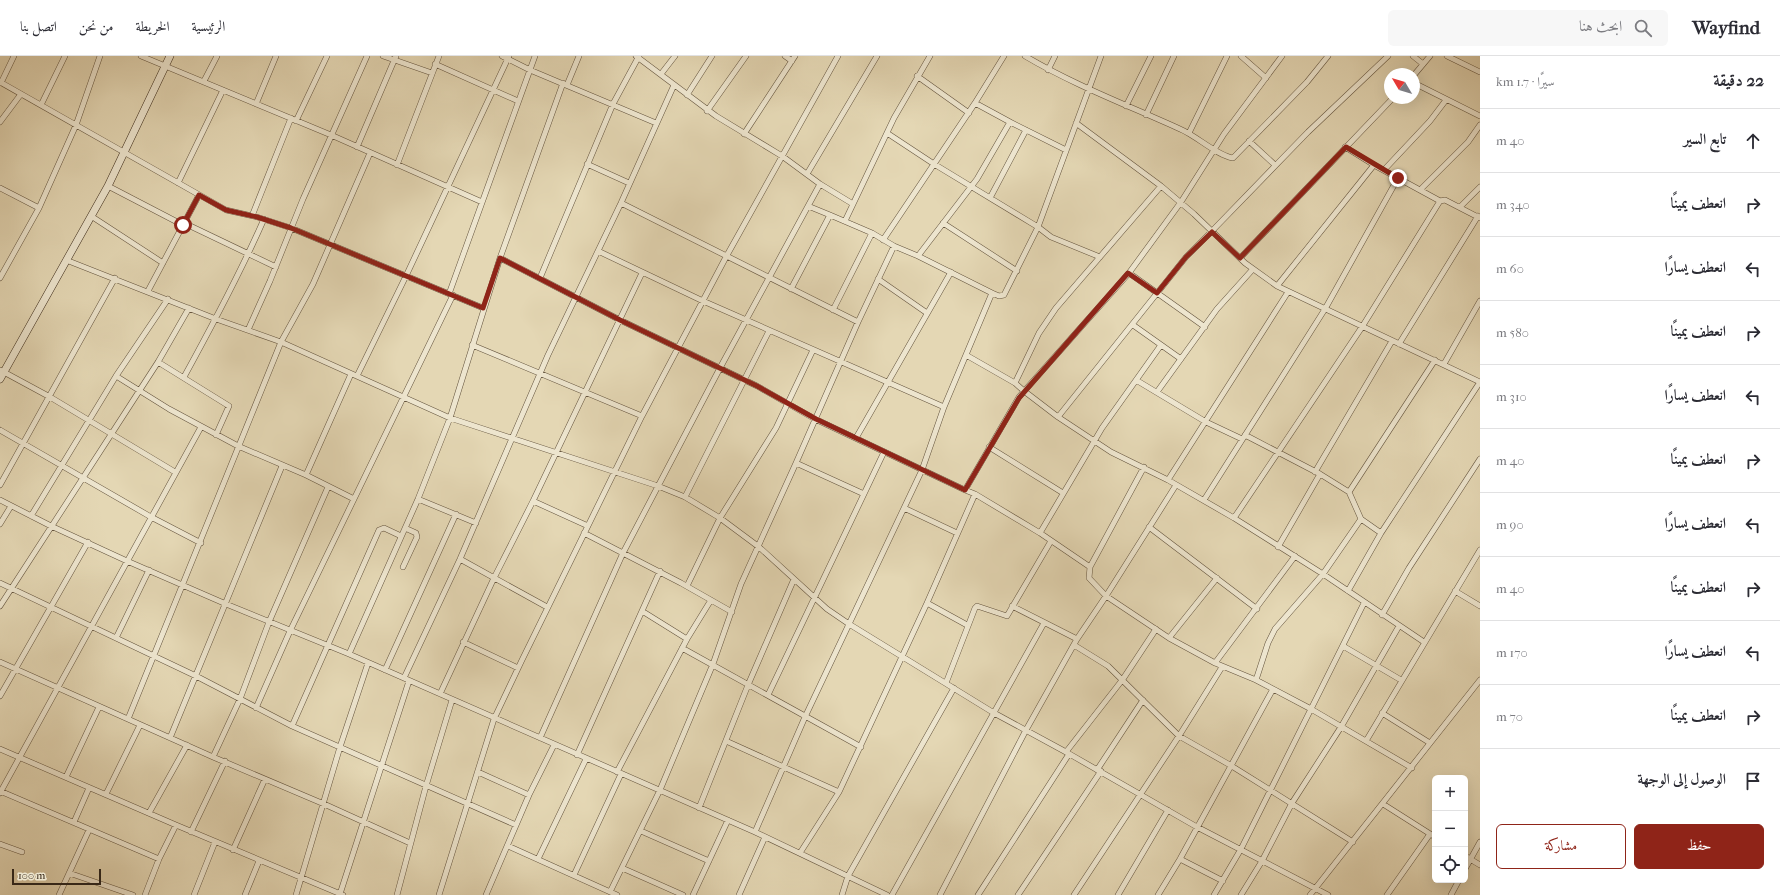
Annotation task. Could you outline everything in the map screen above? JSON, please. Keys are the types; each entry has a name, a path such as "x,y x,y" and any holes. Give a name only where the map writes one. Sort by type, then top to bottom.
{"street":[{"path":"14,56 1,82 226,210 264,219 291,228 483,308"},
{"path":"40,105 65,56"},
{"path":"0,278 39,208 76,125 100,56"},
{"path":"141,56 331,135 357,148 482,202"},
{"path":"170,56 108,186 1,374 50,397 175,472"},
{"path":"204,81 217,56"},
{"path":"256,104 276,56"},
{"path":"252,216 294,120 327,56"},
{"path":"248,330 331,135 367,56"},
{"path":"383,56 395,58 432,73"},
{"path":"397,165 439,56"},
{"path":"502,56 508,57 530,70 656,123"},
{"path":"256,708 290,631 451,295 482,202 535,56"},
{"path":"349,654 418,499 450,418 483,308 500,258 565,84 579,56"},
{"path":"540,278 613,104 638,56 707,110 782,156 820,184 853,204"},
{"path":"661,74 675,56"},
{"path":"687,95 712,56"},
{"path":"707,110 746,56"},
{"path":"744,134 793,58 785,56"},
{"path":"439,895 494,719 547,607 642,416 726,257 838,56"},
{"path":"807,174 877,56"},
{"path":"845,221 887,133 917,76 930,56"},
{"path":"883,240 975,103 1004,56"},
{"path":"1025,56 1048,70 1089,90 1189,133 1214,149 1233,158 1306,82 1328,56"},
{"path":"1048,70 1055,56"},
{"path":"808,206 872,233 894,246 918,256 999,296 1004,295 1038,227 1101,56"},
{"path":"1126,106 1151,56"},
{"path":"1146,115 1174,56"},
{"path":"1189,133 1227,56"},
{"path":"1241,56 1248,58 1266,78"},
{"path":"965,490 989,447 1024,391 1128,273 1181,202 1214,149 1282,56"},
{"path":"1058,417 1186,257 1275,166 1388,56"},
{"path":"1413,56 1423,64"},
{"path":"1420,68 1430,56"},
{"path":"1447,56 1480,72"},
{"path":"356,376 406,276 508,57"},
{"path":"357,148 395,58"},
{"path":"435,64 518,102"},
{"path":"917,76 968,113"},
{"path":"0,749 66,776 89,788 106,794 232,850 341,894 406,680 513,439 540,373 621,203 674,85"},
{"path":"1420,86 1480,116"},
{"path":"178,183 223,90"},
{"path":"0,122 21,94"},
{"path":"1384,170 1430,121 1446,100"},
{"path":"975,103 1066,150"},
{"path":"1240,258 1387,104"},
{"path":"918,256 972,186 993,154 1010,122"},
{"path":"1076,123 1181,202 1240,258 1277,286 1480,382 1381,533 1348,591"},
{"path":"1420,190 1468,142 1480,125"},
{"path":"990,198 1026,130"},
{"path":"887,133 934,164 1038,227 1051,237 1100,257"},
{"path":"1249,141 1275,166"},
{"path":"1346,147 1374,165 1440,201 1445,200 1479,217 1399,344"},
{"path":"128,719 201,543 238,446 281,342 313,284 370,153"},
{"path":"587,164 629,183"},
{"path":"1277,286 1374,165"},
{"path":"1204,500 1325,309 1398,178"},
{"path":"540,738 623,552 720,368 820,184"},
{"path":"108,186 184,224 276,267"},
{"path":"1015,382 1048,320 1161,186"},
{"path":"1460,208 1480,187"},
{"path":"0,189 39,208"},
{"path":"148,291 199,195"},
{"path":"1234,518 1362,327 1440,201"},
{"path":"621,203 769,279 858,322"},
{"path":"790,289 830,215"},
{"path":"91,216 163,263"},
{"path":"184,378 249,254 264,219"},
{"path":"943,223 1017,271"},
{"path":"833,310 872,233"},
{"path":"610,892 660,790 713,664 741,584 816,419 840,361 894,246"},
{"path":"598,251 642,273 769,331 944,407"},
{"path":"500,258 620,320 744,380 816,419 975,494 1040,533 1090,567"},
{"path":"66,260 216,319 281,342 450,418 658,486 685,497 720,518 759,547 813,597 849,624 994,713 1099,770 1197,827 1328,895"},
{"path":"1157,392 1226,298 1253,269"},
{"path":"856,438 951,272"},
{"path":"440,694 463,642 533,501 642,273"},
{"path":"1128,273 1205,327"},
{"path":"0,485 115,278"},
{"path":"878,279 927,313"},
{"path":"755,832 805,717 922,470 944,407 992,292"},
{"path":"1168,480 1288,292"},
{"path":"31,516 116,376 168,299"},
{"path":"1444,364 1480,301"},
{"path":"0,606 139,389 158,362 189,308"},
{"path":"1133,325 1182,359"},
{"path":"685,497 769,331"},
{"path":"1278,547 1317,473 1392,341"},
{"path":"472,344 642,416"},
{"path":"1040,533 1094,441 1161,345"},
{"path":"687,586 720,518 770,438 788,404 813,350"},
{"path":"966,355 1015,382 1024,391 1058,417 1094,441 1120,457 1176,484 1234,518 1323,574 1424,642"},
{"path":"1349,492 1435,360"},
{"path":"158,362 229,406 216,435"},
{"path":"306,475 351,374"},
{"path":"116,376 216,435 282,466 306,475 354,499"},
{"path":"1136,380 1206,422 1244,437 1317,473 1349,492 1361,519 1381,533"},
{"path":"159,859 0,792 201,427"},
{"path":"0,430 151,517 201,543"},
{"path":"989,447 1063,493"},
{"path":"768,695 813,597 884,452"},
{"path":"1382,614 1480,459"},
{"path":"796,463 864,494"},
{"path":"170,738 282,466"},
{"path":"1144,468 1090,567 1089,578 1106,596 1169,638 1222,667 1256,680 1311,709 1412,768"},
{"path":"940,895 1026,730 1077,639 1106,596 1176,484"},
{"path":"213,758 240,699 269,622 328,487"},
{"path":"800,853 839,792 861,747 975,494"},
{"path":"418,499 476,523"},
{"path":"0,500 51,526 127,561 184,584 226,604 290,631 349,654 494,719 660,790 755,832 887,895"},
{"path":"533,501 588,526"},
{"path":"0,524 11,506"},
{"path":"904,508 957,533"},
{"path":"385,670 456,514"},
{"path":"1256,680 1268,643 1275,629 1323,574 1361,519"},
{"path":"1149,527 1257,609"},
{"path":"292,726 326,646 379,530 384,528 401,536"},
{"path":"403,567 417,537 416,533 405,528"},
{"path":"584,533 687,586 732,612"},
{"path":"946,683 967,625 976,606 1007,616 1051,541"},
{"path":"0,696 88,542"},
{"path":"1366,741 1401,680 1480,550"},
{"path":"1215,663 1257,609 1295,556"},
{"path":"460,559 547,607"},
{"path":"116,638 149,570"},
{"path":"577,755 660,572"},
{"path":"1169,638 1217,578"},
{"path":"699,808 748,684 794,579"},
{"path":"0,583 196,676 292,726 516,825"},
{"path":"1455,590 1480,606"},
{"path":"574,875 619,773 682,648 712,600"},
{"path":"927,603 967,625"},
{"path":"1214,895 1241,850 1364,603"},
{"path":"1012,606 1077,639"},
{"path":"642,611 687,639"},
{"path":"892,895 1044,623"},
{"path":"1241,895 1262,861 1292,803 1341,727 1400,626"},
{"path":"978,895 1067,753 1123,679 1156,629"},
{"path":"463,642 518,668"},
{"path":"1074,645 1108,666 1123,679 1179,736 1271,790 1352,842"},
{"path":"1343,646 1401,680"},
{"path":"682,648 861,747"},
{"path":"0,662 213,758 225,761 410,843"},
{"path":"296,895 340,747 368,663"},
{"path":"1074,895 1179,736 1222,667"},
{"path":"1310,895 1412,768 1480,680"},
{"path":"842,895 848,876 954,688"},
{"path":"1158,895 1180,859 1230,765 1273,689"},
{"path":"397,895 426,786 452,700"},
{"path":"1018,895 1143,700"},
{"path":"66,776 99,707"},
{"path":"1382,713 1430,743"},
{"path":"106,794 140,725"},
{"path":"726,741 839,792"},
{"path":"486,895 529,795 554,744"},
{"path":"149,813 187,746"},
{"path":"538,859 586,759"},
{"path":"191,832 225,761"},
{"path":"478,772 529,795"},
{"path":"232,850 265,779"},
{"path":"74,822 89,788"},
{"path":"1383,804 1432,835"},
{"path":"1118,895 1168,810"},
{"path":"693,895 728,820"},
{"path":"145,895 159,859 176,826"},
{"path":"60,895 89,830"},
{"path":"641,831 709,861"},
{"path":"739,895 765,837"},
{"path":"1387,895 1432,837"},
{"path":"194,895 215,842"},
{"path":"1480,842 1468,857 1480,865"},
{"path":"0,844 22,852"},
{"path":"508,846 617,895"},
{"path":"1180,859 1223,881"},
{"path":"245,895 259,861"},
{"path":"622,868 683,895"},
{"path":"69,873 133,895"},
{"path":"1452,895 1458,883"}],"route":[{"path":"183,225 199,195 226,210 257,217 291,228 483,308 500,258 620,320 757,386 816,419 965,490 1015,403 1128,273 1157,293 1186,257 1212,232 1240,258 1346,147 1398,178"}]}
